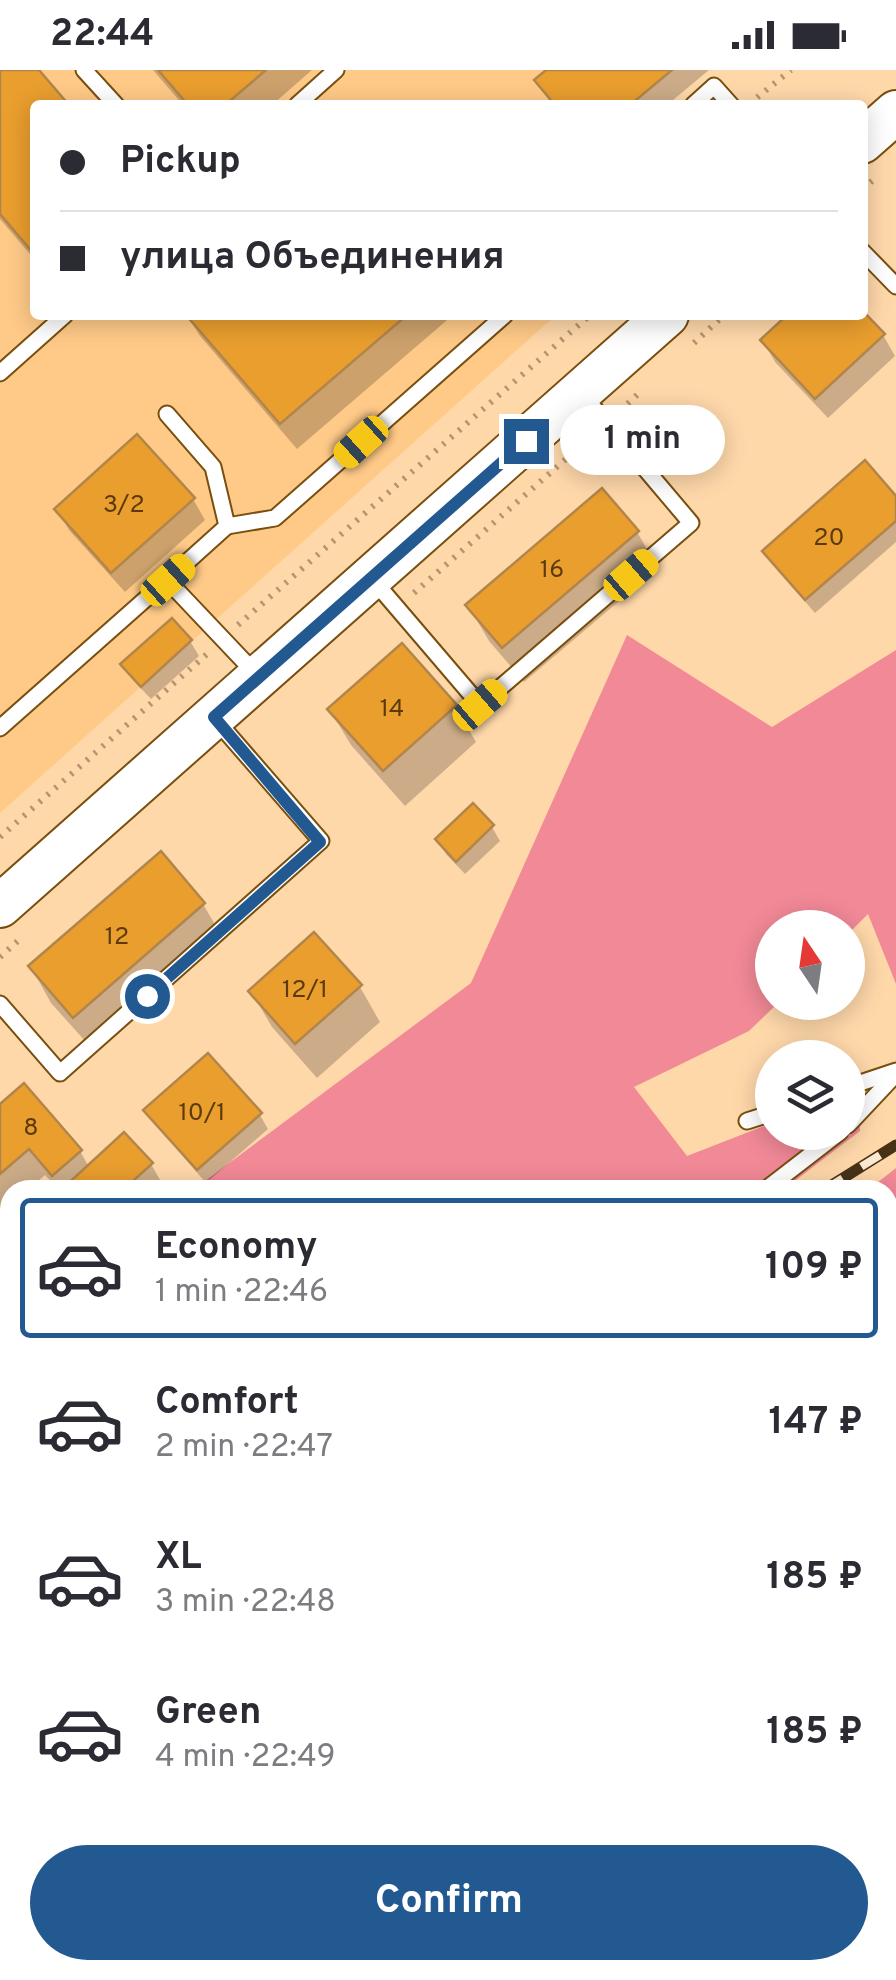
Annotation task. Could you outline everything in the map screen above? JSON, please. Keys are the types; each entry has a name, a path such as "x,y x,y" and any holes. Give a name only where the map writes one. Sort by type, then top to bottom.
{"main road":[{"path":"868,137 896,112"},
{"path":"0,906 661,320"}],"lane":[{"path":"84,70 111,100"},
{"path":"303,100 336,70"},
{"path":"699,100 714,86 727,100"},
{"path":"868,257 896,286"},
{"path":"0,373 58,320"},
{"path":"0,728 227,526 275,518 499,320"},
{"path":"372,578 480,705 692,523 580,392"},
{"path":"167,414 213,468 227,526"},
{"path":"168,580 258,677"},
{"path":"0,1004 60,1073 320,842 214,717"},
{"path":"865,1082 896,1072"},
{"path":"865,1106 896,1072"},
{"path":"747,1121 755,1118"},
{"path":"778,1180 817,1150"}],"path":[{"path":"754,100 791,70"},
{"path":"0,837 584,320"}],"shaded area":[{"path":"0,70 672,70 636,100 30,100 30,320 550,320 0,813"},
{"path":"627,635 772,727 896,650 896,984 865,910 755,910 755,1020 760,1020 749,1031 634,1087 687,1156 755,1130 755,1150 835,1150 796,1180 206,1180 471,983"},
{"path":"896,1168 896,1180 881,1180"}],"building":[{"path":"0,70 39,70 65,100 30,100 30,249 0,214"},
{"path":"158,70 266,70 231,100 184,100"},
{"path":"546,70 672,70 636,100 551,100 534,80"},
{"path":"868,316 885,334 815,399 760,340 782,320 868,320"},
{"path":"190,320 401,320 280,424"},
{"path":"137,434 195,498 111,573 54,509"},
{"path":"865,460 896,496 896,521 805,600 762,551"},
{"path":"602,488 639,531 502,648 465,605"},
{"path":"172,618 192,640 141,687 120,664"},
{"path":"402,643 457,705 383,771 327,709"},
{"path":"473,803 494,825 456,862 435,839"},
{"path":"161,851 205,903 73,1018 28,966"},
{"path":"314,932 362,985 295,1044 248,991"},
{"path":"208,1053 262,1113 197,1170 143,1110"},
{"path":"24,1083 82,1150 52,1176 29,1149 0,1174 0,1104"},
{"path":"124,1132 153,1163 134,1180 72,1180"}],"railway":[{"path":"840,1180 896,1145"}],"route":[{"path":"147,996 320,842 214,717 526,441"}]}
